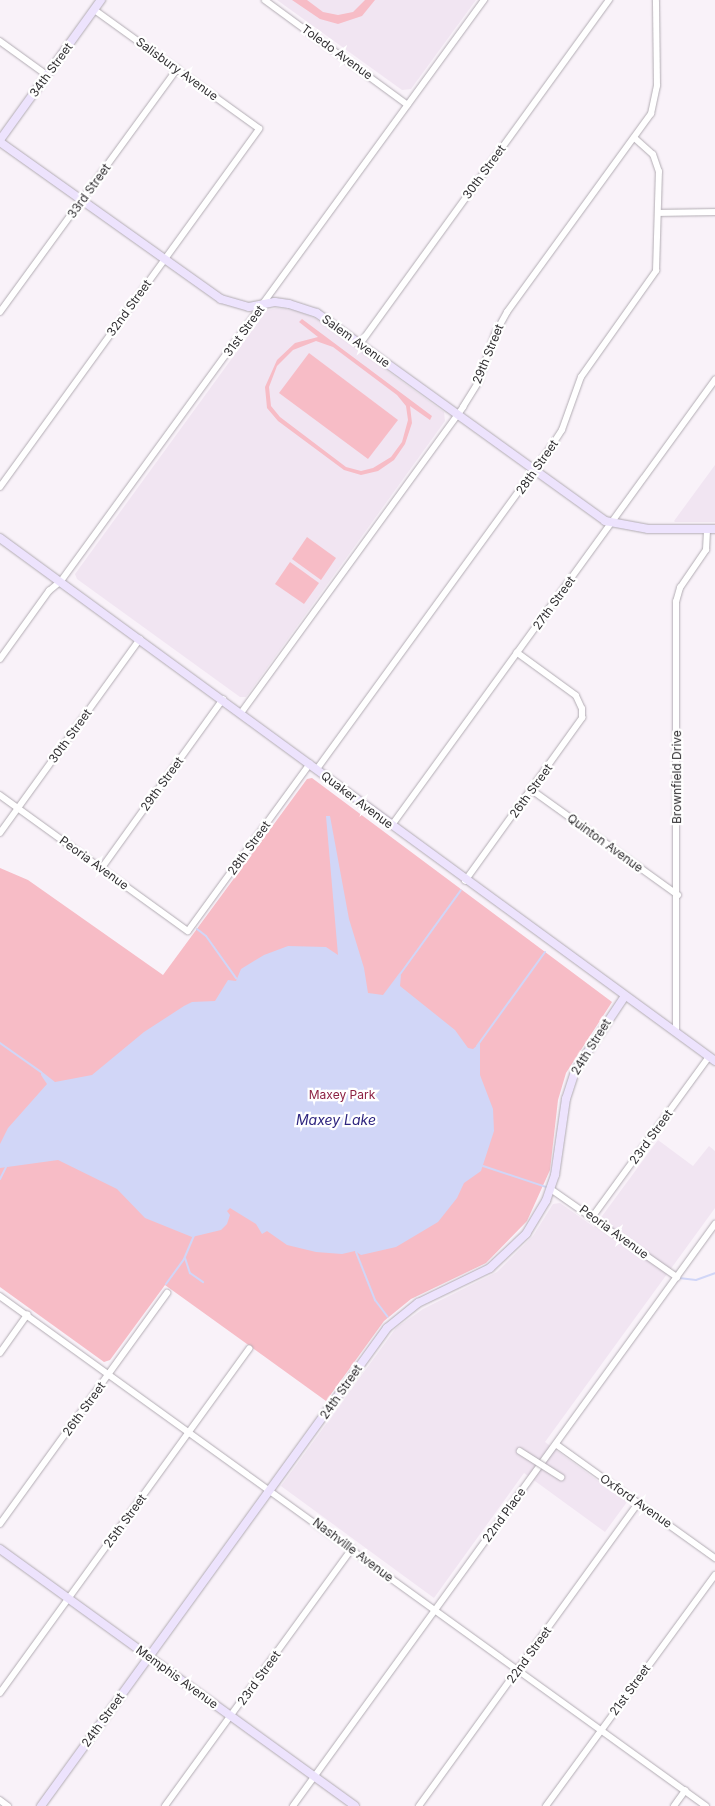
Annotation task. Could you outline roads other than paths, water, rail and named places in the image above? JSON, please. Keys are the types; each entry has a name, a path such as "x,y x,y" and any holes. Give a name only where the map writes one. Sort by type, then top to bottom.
{"street":[{"name":"34th Street","path":"0,141 102,0"},
{"name":"Toledo Avenue","path":"265,0 408,105"},
{"name":"31st Street","path":"0,660 50,591 61,581 265,303 484,0"},
{"name":"30th Street","path":"360,344 609,0"},
{"name":"29th Street","path":"241,713 457,415 478,383 495,334 507,312 651,114 656,101 656,0"},
{"name":"Salisbury Avenue","path":"94,10 259,129"},
{"path":"0,41 47,75"},
{"name":"33rd Street","path":"0,312 177,69"},
{"name":"32nd Street","path":"0,488 259,129"},
{"name":"28th Street","path":"188,931 314,767 534,471 562,430 581,377 656,271 658,213 656,162 649,149 634,138"},
{"name":"Salem Avenue","path":"0,141 221,300 248,307 265,303 305,307 360,344 534,471 611,524 648,529 711,529"},
{"path":"658,213 715,212"},
{"name":"27th Street","path":"392,826 715,380"},
{"name":"Brownfield Drive","path":"676,1033 678,895 676,602 680,588 706,550 711,529"},
{"name":"Quaker Avenue","path":"0,538 223,699 465,881 712,1059"},
{"name":"30th Street","path":"0,834 140,639"},
{"name":"26th Street","path":"465,881 580,724 583,713 578,698 517,654"},
{"name":"29th Street","path":"101,869 223,699"},
{"name":"Quinton Avenue","path":"532,790 678,895"},
{"name":"Peoria Avenue","path":"0,795 188,931"},
{"name":"24th Street","path":"41,1806 387,1328 418,1304 472,1279 503,1258 530,1228 551,1189 570,1084 586,1052 625,996"},
{"name":"23rd Street","path":"593,1216 712,1059"},
{"name":"Peoria Avenue","path":"551,1189 593,1216 677,1277"},
{"name":"22nd Place","path":"293,1806 715,1224"},
{"name":"26th Street","path":"0,1524 167,1293"},
{"name":"Nashville Avenue","path":"0,1296 706,1806"},
{"path":"0,1353 27,1315"},
{"name":"25th Street","path":"0,1693 249,1349"},
{"name":"Oxford Avenue","path":"556,1444 715,1558"},
{"path":"520,1451 562,1477"},
{"name":"22nd Street","path":"419,1806 638,1503"},
{"name":"Memphis Avenue","path":"0,1548 354,1806"},
{"name":"23rd Street","path":"165,1806 352,1549"},
{"name":"21st Street","path":"546,1806 715,1575"},
{"path":"674,1806 685,1791"},
{"path":"0,1800 8,1806"}],"water":[{"name":"Maxey Lake","path":"326,816 330,816 349,919 364,968 368,993 383,995 401,971 398,976 401,975 400,986 455,1030 468,1048 473,1049 480,1043 480,1075 493,1109 494,1131 481,1171 464,1183 457,1198 438,1222 396,1247 361,1255 355,1251 342,1254 316,1252 287,1245 267,1231 262,1234 256,1224 230,1208 227,1211 230,1215 227,1224 221,1230 192,1237 145,1218 117,1189 58,1160 0,1168 0,1144 8,1128 47,1084 41,1075 41,1071 55,1082 92,1075 144,1032 184,1006 192,1002 215,1001 228,980 236,981 241,969 264,955 288,946 326,947 338,955"}],"waterway":[{"path":"398,977 461,890"},
{"path":"197,929 206,936 236,978"},
{"path":"477,1046 545,952"},
{"path":"0,1043 41,1072"},
{"path":"483,1166 549,1188"},
{"path":"0,1179 6,1167"},
{"path":"166,1284 184,1259 194,1236"},
{"path":"356,1252 375,1300 388,1317"},
{"path":"185,1258 190,1273 203,1282"},
{"path":"679,1278 696,1280 715,1273"}],"park label":[{"name":"Maxey Park","path":"342,1095"}]}
